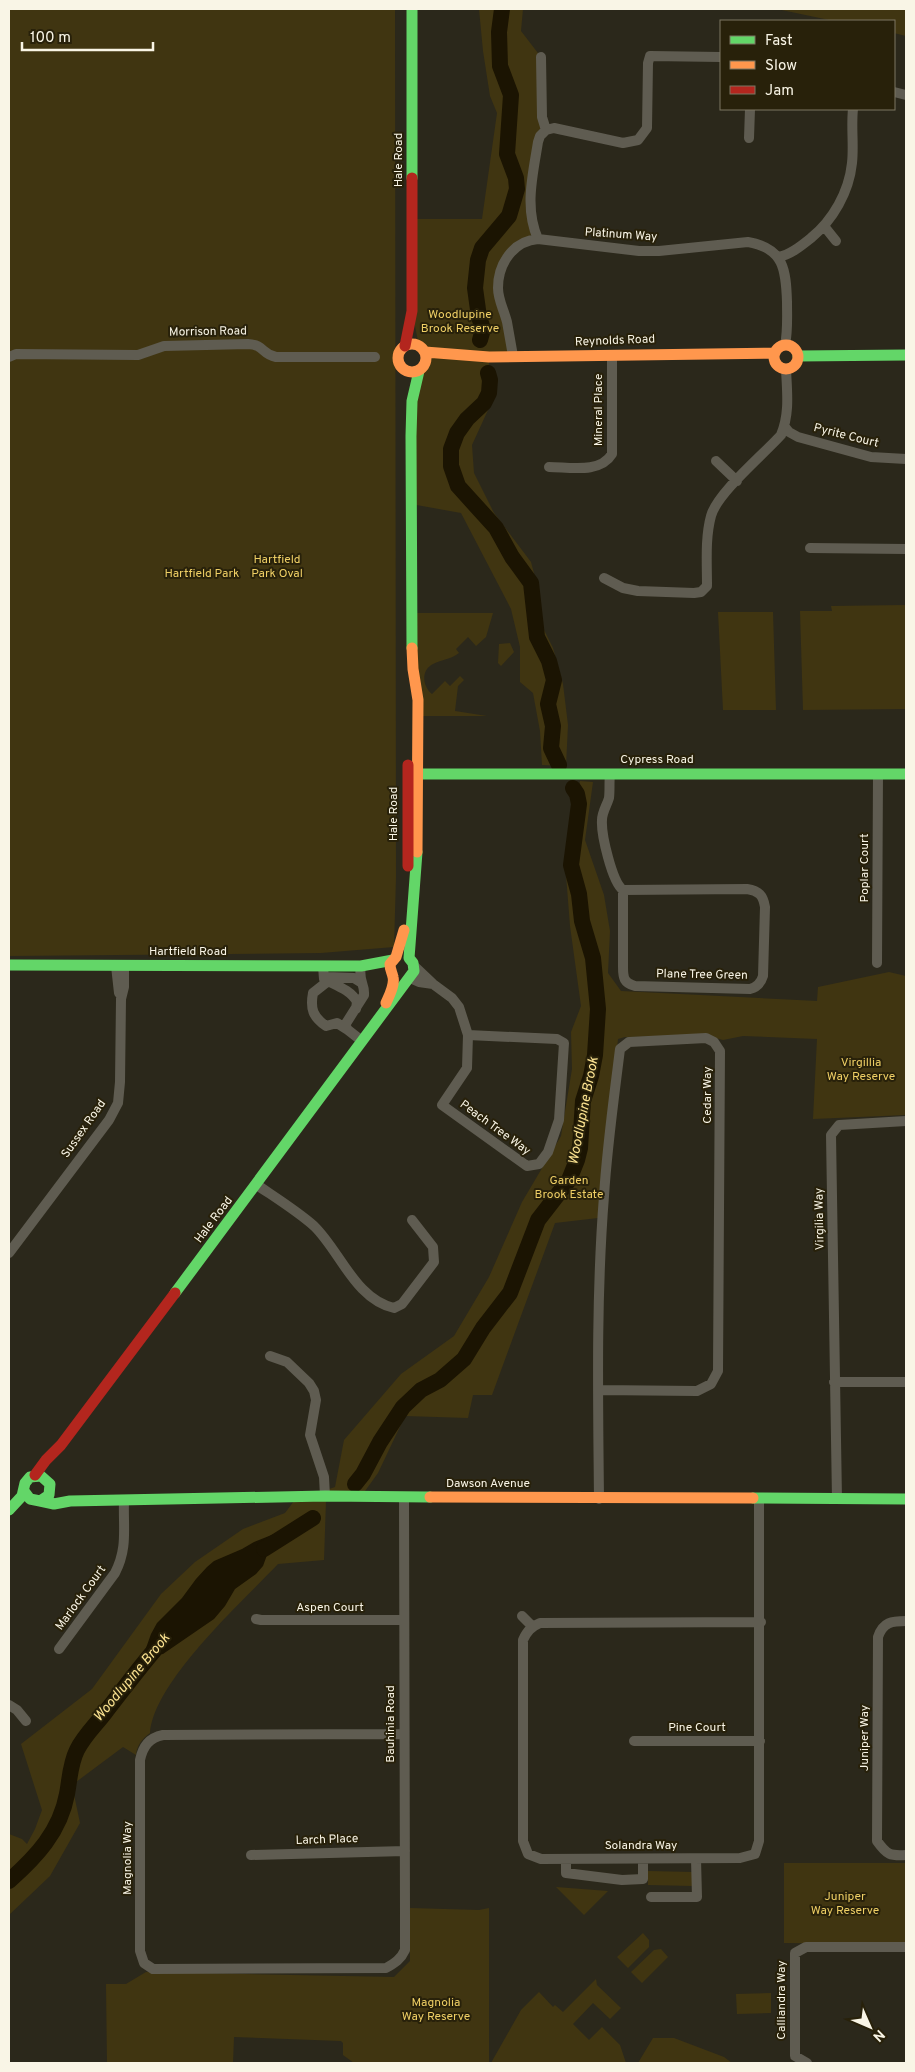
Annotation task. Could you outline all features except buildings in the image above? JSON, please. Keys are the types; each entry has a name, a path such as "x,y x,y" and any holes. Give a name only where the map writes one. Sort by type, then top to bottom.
{"main road":[{"name":"Hale Road","path":"405,346 412,311 412,9"},
{"name":"Hale Road","path":"412,311 422,349"},
{"path":"410,344 422,349 422,368 411,372 403,369 398,356 405,346 410,344"},
{"path":"785,345 795,350 798,356 793,366 786,369 776,364 775,353 785,345"},
{"name":"Reynolds Road","path":"422,349 456,356 775,353"},
{"path":"798,356 906,355"},
{"name":"Reynolds Road","path":"422,368 456,356"},
{"name":"Hale Road","path":"412,401 422,368"},
{"name":"Hale Road","path":"384,1008 392,987 390,968 406,923 418,700 413,669 411,580 412,401 403,369"},
{"name":"Hale Road","path":"34,1475 61,1445 257,1185 384,1008 400,992 414,970 412,962 416,875 413,774"},
{"name":"Cypress Road","path":"413,774 906,774"},
{"path":"394,959 405,956 412,962"},
{"name":"Hartfield Road","path":"9,966 120,966 326,974 394,959"},
{"name":"Hartfield Road","path":"365,966 392,976"},
{"path":"392,976 399,980 408,979"},
{"name":"Hale Road","path":"49,1482 61,1445"},
{"path":"9,1510 24,1491 27,1479 34,1475 44,1477 70,1501"},
{"path":"9,1520 19,1509 49,1495 49,1482"},
{"path":"24,1491 26,1497 36,1501"},
{"name":"Dawson Avenue","path":"36,1501 54,1504 70,1501 124,1501 201,1497 325,1496 906,1500"}],"street":[{"path":"538,239 533,227 530,199 540,136 546,130 554,128 623,143 638,140 647,128 648,63 650,56 720,57"},
{"path":"541,57 542,117 546,130"},
{"path":"749,138 750,110"},
{"path":"785,345 787,333 785,271 778,257 789,253 807,241 824,226 838,205 850,174 852,162 853,110"},
{"path":"824,226 836,241"},
{"name":"Platinum Way","path":"512,356 498,287 506,258 512,250 522,243 538,239 639,250 659,250 748,242 765,246 778,257"},
{"name":"Morrison Road","path":"9,357 16,354 138,355 164,346 248,344 258,345 268,355 276,357 375,357"},
{"name":"Mineral Place","path":"549,467 599,467 608,462 612,454 612,356"},
{"path":"604,578 623,588 701,592 706,586 711,514 720,498 782,435 788,406 786,369"},
{"name":"Pyrite Court","path":"785,427 789,432 798,437 871,457 906,459"},
{"path":"716,461 737,481"},
{"path":"810,548 906,549"},
{"name":"Plane Tree Green","path":"610,774 609,796 601,819 619,887 623,890 747,889 760,893 763,898 764,908 761,981 754,988 750,989 629,984 623,976 623,890"},
{"name":"Poplar Court","path":"877,963 878,774"},
{"name":"Peach Tree Way","path":"412,962 433,984 452,998 460,1007 468,1035 467,1068 442,1104 526,1166 539,1164 548,1152 560,1120 564,1043 557,1039 468,1035"},
{"name":"Sussex Road","path":"9,1253 109,1120 118,1103 120,1082 121,999 118,989 120,966"},
{"path":"348,1030 345,1027 346,1022 364,995 360,974 365,966"},
{"path":"326,974 354,978 362,983"},
{"path":"326,974 332,982 354,997 357,1002 356,1009"},
{"path":"326,974 313,993 313,1014 315,1018 326,1026 337,1023 362,1040"},
{"name":"Peach Tree Way","path":"408,979 433,984"},
{"name":"Cedar Way","path":"598,1390 696,1391 711,1384 718,1371 720,1051 714,1042 706,1038 629,1042 620,1049 604,1196 598,1321 598,1390 599,1499"},
{"name":"Virgilia Way","path":"837,1499 831,1135 839,1125 906,1122"},
{"path":"257,1185 314,1227 350,1275 382,1305 394,1308 402,1304 434,1262 433,1247 412,1220"},
{"path":"270,1356 287,1362 310,1383 314,1391 316,1400 310,1435 324,1478 325,1496"},
{"path":"834,1382 906,1382"},
{"name":"Bauhinia Road","path":"404,1497 404,1950"},
{"name":"Solandra Way","path":"532,1626 526,1633 524,1640 523,1842 528,1854 541,1860 740,1858 755,1854 759,1841 761,1622 759,1500"},
{"name":"Marlock Court","path":"59,1649 115,1573 122,1560 125,1545 124,1501"},
{"path":"522,1616 532,1626 540,1623 761,1622"},
{"name":"Aspen Court","path":"256,1619 404,1620"},
{"name":"Juniper Way","path":"906,1622 891,1621 882,1628 878,1637 877,1841 885,1852 894,1856 906,1856"},
{"path":"9,1705 17,1710 26,1721"},
{"name":"Magnolia Way","path":"404,1734 163,1736 148,1742 140,1760 140,1943 142,1959 153,1969 386,1968 398,1960 404,1950"},
{"name":"Pine Court","path":"634,1741 760,1741"},
{"name":"Larch Place","path":"250,1855 405,1851"},
{"path":"566,1859 566,1873 629,1880 643,1879 643,1859"},
{"path":"651,1896 697,1897 696,1859"},
{"name":"Calliandra Way","path":"808,2063 795,2056 795,1953 806,1947 906,1947"}],"green space":[{"name":"Hartfield Park","path":"9,9 395,9 396,877 394,947 321,953 9,956"},
{"name":"Woodlupine Brook Reserve","path":"479,9 523,9 521,31 541,57 540,136 530,199 531,239 512,249 498,287 513,356 489,357 488,410 472,445 474,473 494,513 531,562 540,596 541,624 553,648 563,684 568,725 566,766 542,765 540,731 533,693 520,682 520,647 511,609 461,513 411,504 411,436 423,368 427,358 423,348 419,346 412,311 412,219 482,219 497,113 490,96"},
{"path":"777,9 906,9 906,36 895,33 895,20 829,20"},
{"path":"906,605 906,709 803,710 800,611 832,611 831,606"},
{"path":"718,612 773,612 776,710 723,710"},
{"path":"412,613 493,613 486,637 476,646 468,637 456,649 459,653 436,662 429,667 424,678 426,687 432,694 445,681 450,686 460,676 464,680 458,686 455,711 487,716 418,716"},
{"path":"510,643 514,652 501,666 498,663 499,644"},
{"path":"580,781 593,782 585,840 604,895 610,931 608,973 621,991 817,1001 818,987 889,972 906,976 906,1115 813,1119 817,1039 743,1036 723,1040 708,1036 625,1037 618,1039 598,1218 555,1223 492,1395 473,1395 468,1418 405,1416 378,1473 360,1498 326,1501 324,1560 278,1564 223,1620 183,1667 155,1712 150,1733 140,1742 136,1755 123,1747 72,1785 80,1823 50,1876 9,1915 9,1834 22,1839 27,1844 42,1810 21,1744 92,1689 161,1594 195,1562 243,1529 285,1513 294,1501 335,1487 344,1440 401,1374 454,1336 489,1277 522,1202 561,1136 572,1069 571,1032 581,1006 570,926 565,862 570,826"},
{"name":"Juniper Way Reserve","path":"784,1863 906,1863 906,1944 784,1943"},
{"path":"648,1871 693,1872 693,1886 648,1885"},
{"path":"556,1887 608,1891 584,1915"},
{"name":"Magnolia Way Reserve","path":"410,1908 479,1910 489,1908 489,2063 354,2063 343,2055 343,2043 341,2041 234,2037 233,2063 107,2063 106,1984 126,1984 146,1972 394,1977 410,1961"},
{"path":"643,1933 649,1940 649,1947 628,1968 617,1957"},
{"path":"661,1949 668,1957 642,1983 631,1972 654,1950"},
{"path":"596,1979 597,1985 621,2008 610,2019 593,2003 573,2024 589,2040 602,2027 620,2045 626,2063 491,2063 521,2010 539,1992 553,2007 555,2005 563,2012"},
{"path":"771,1993 771,2013 737,2014 736,1994"},
{"path":"653,2038 674,2038 724,2057 732,2063 638,2063"}],"shaded area":[{"path":"279,1532 285,1540 267,1555 263,1566 256,1574 235,1589 225,1606 214,1619 163,1654 155,1655 149,1653 146,1648 157,1623 182,1598 207,1567 214,1561"}],"waterway":[{"name":"Woodlupine Brook","path":"480,340 483,329 479,317 475,288 478,260 482,248 509,216 517,189 516,178 507,154 511,95 500,66 499,32 502,9"},
{"name":"Woodlupine Brook","path":"488,373 490,380 489,393 484,403 467,419 457,433 451,449 451,466 458,486 496,528 512,557 531,583 537,637 549,661 554,680 548,704 553,726 551,748 559,765"},
{"name":"Woodlupine Brook","path":"355,1484 403,1407 421,1390 440,1380 464,1359 483,1328 510,1293 538,1220 569,1180 577,1160 580,1148 583,1101 595,1055 598,1009 593,958 582,921 579,894 571,865 579,804 577,794 573,788"},
{"name":"Woodlupine Brook","path":"264,1549 313,1518"},
{"name":"Woodlupine Brook","path":"9,1881 46,1843 53,1832 64,1808 70,1771 80,1744 165,1638"}],"traffic: fast":[{"path":"412,9 412,178"},
{"path":"798,356 906,355"},
{"path":"412,648 411,436 412,401 419,371"},
{"path":"410,774 906,774"},
{"path":"175,1293 414,971 413,963 409,958 417,852"},
{"path":"9,965 361,966 393,960"},
{"path":"9,1510 22,1496 25,1483 30,1477 41,1476 50,1484 49,1495 40,1501 30,1499 24,1491"},
{"path":"40,1501 54,1504 70,1501 325,1496 430,1497"},
{"path":"753,1498 906,1499"}],"traffic: slow":[{"path":"412,344 422,348 426,358 422,368 412,372 402,368 398,358 402,348 412,344"},
{"path":"786,345 794,349 798,357 794,365 786,369 778,365 774,357 778,349 786,345"},
{"path":"425,352 489,357 775,353"},
{"path":"412,648 418,700 417,852"},
{"path":"386,1003 393,983 390,964 396,957 404,930"},
{"path":"430,1497 753,1498"}],"traffic: jam":[{"path":"405,346 412,311 412,178"},
{"path":"408,765 408,866"},
{"path":"35,1475 46,1460 61,1445 175,1293"}],"park label":[{"name":"Hartfield Park Oval","path":"277,567"},
{"name":"Virgillia Way Reserve","path":"861,1070"},
{"name":"Garden Brook Estate","path":"569,1188"}]}
